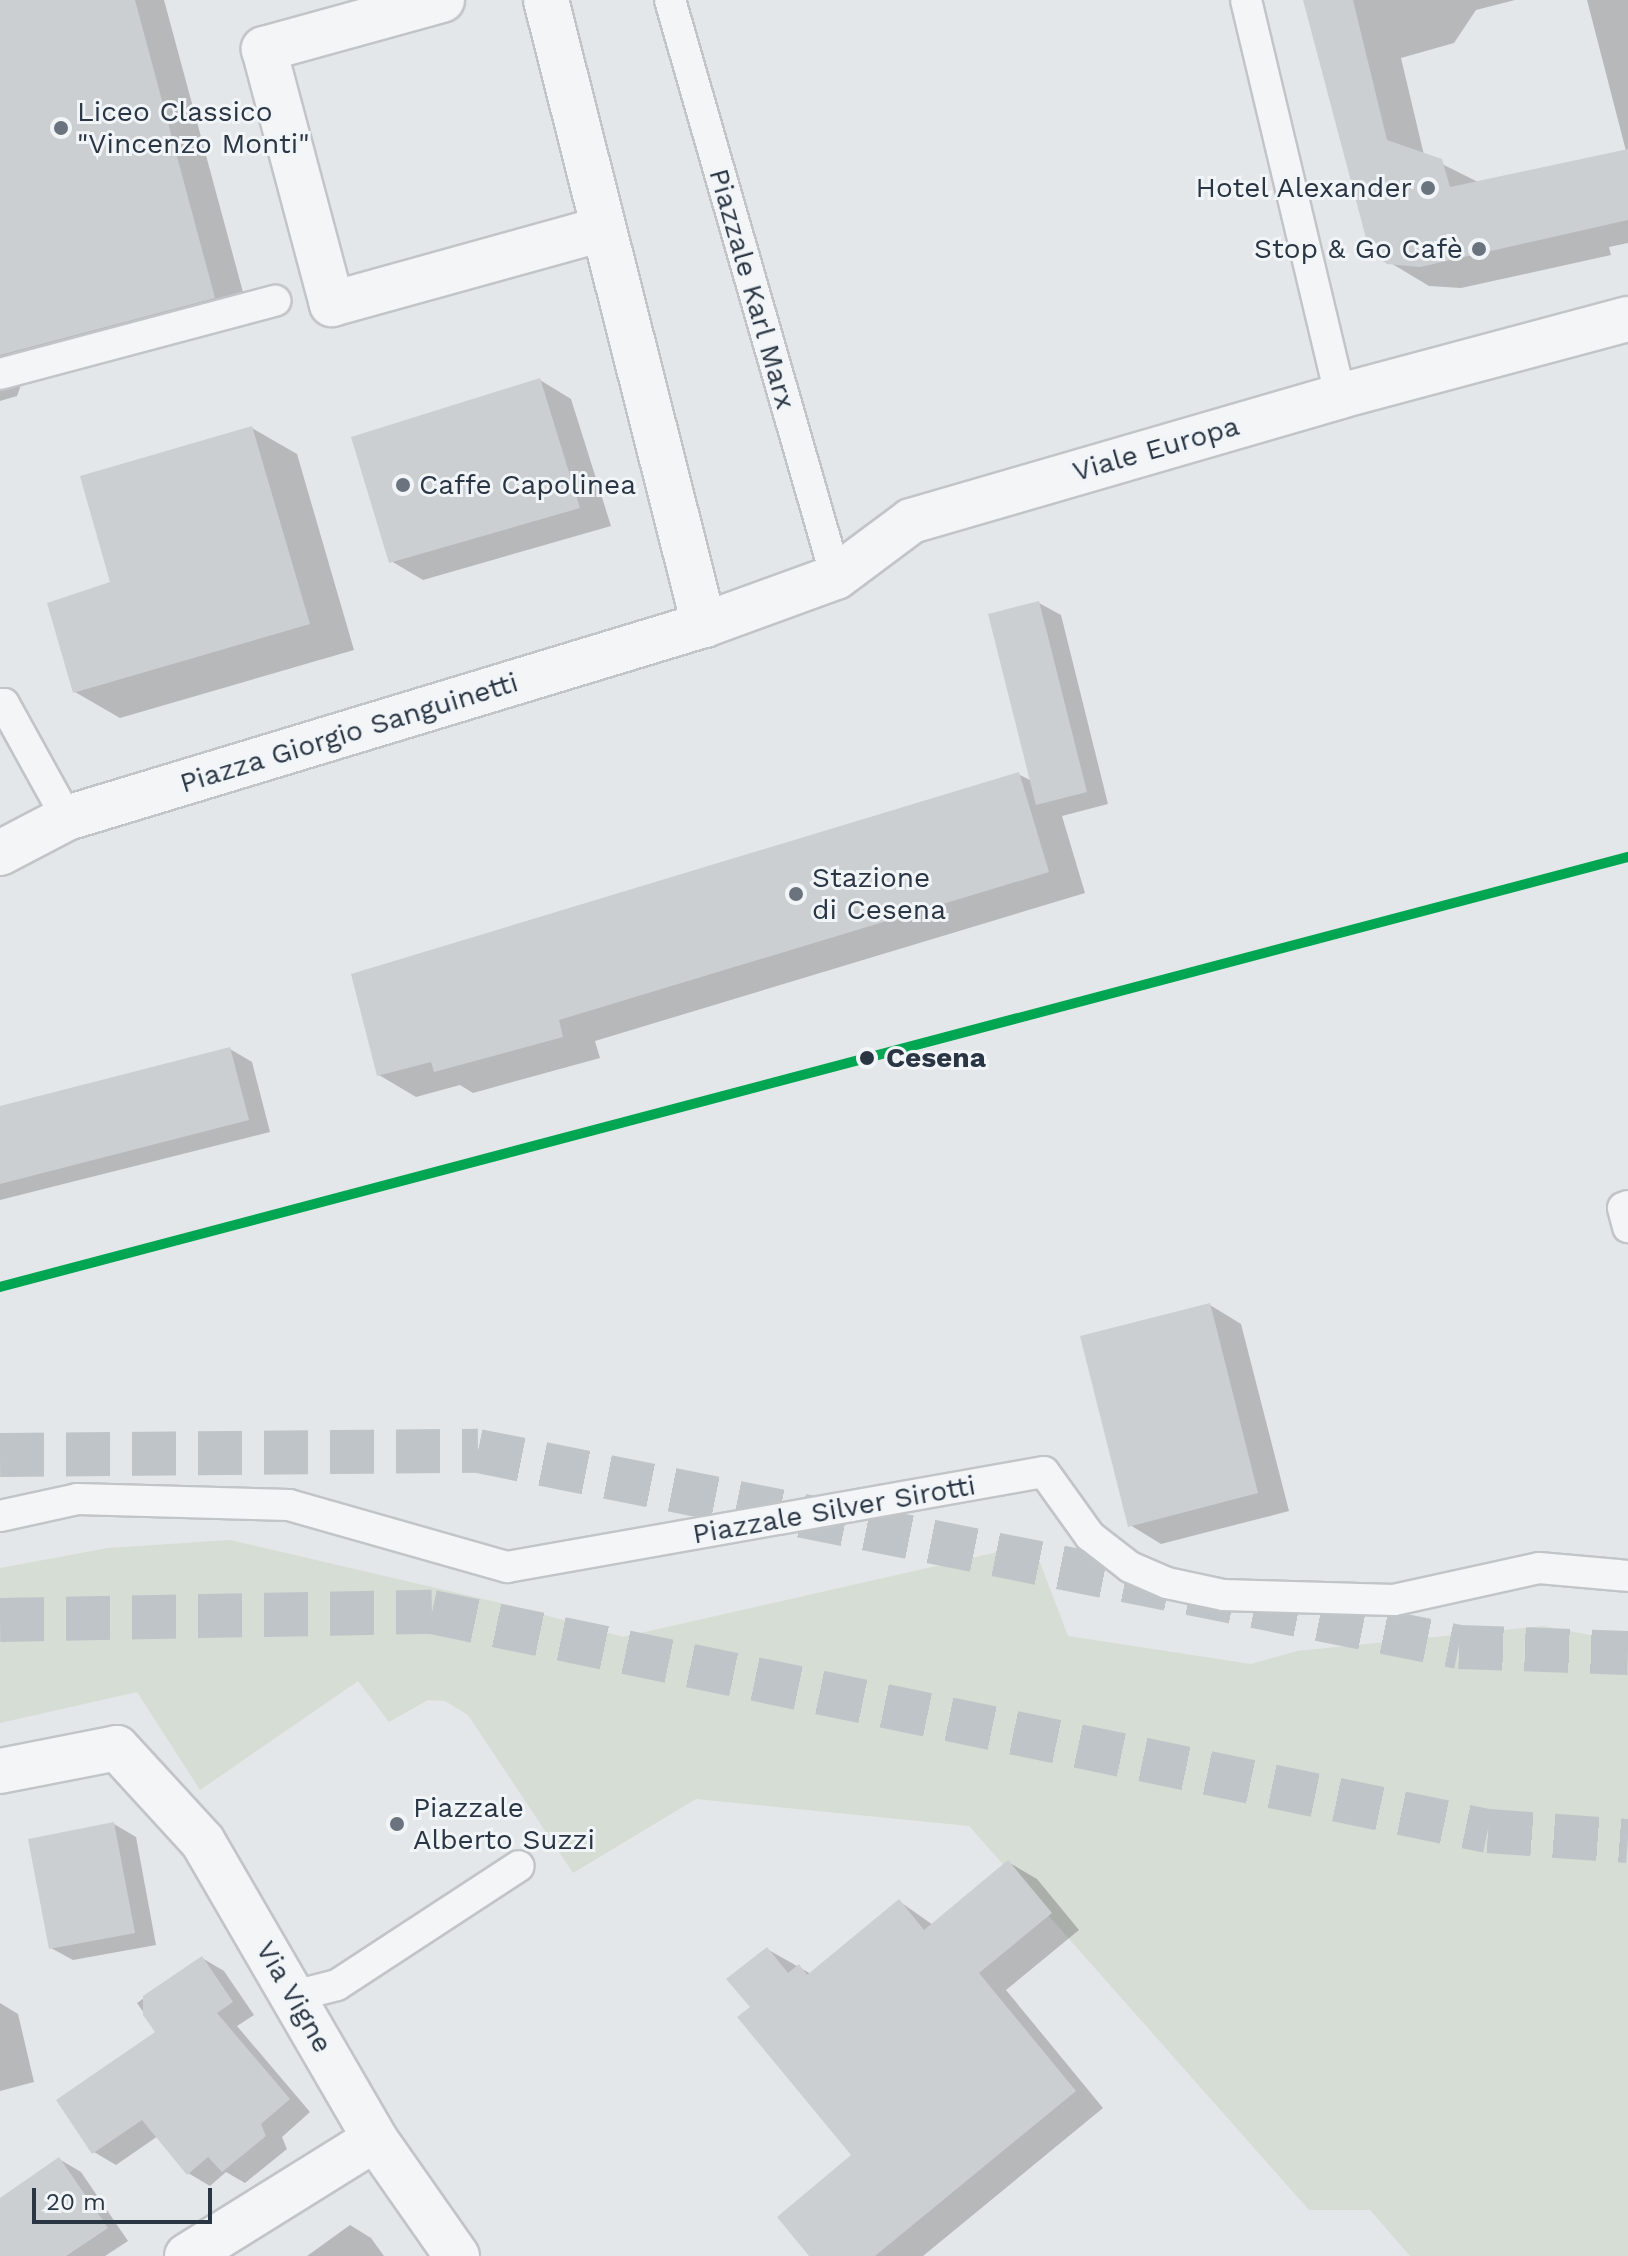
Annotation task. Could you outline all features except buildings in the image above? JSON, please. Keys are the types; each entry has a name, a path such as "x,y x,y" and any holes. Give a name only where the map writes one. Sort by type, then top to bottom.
{"street":[{"path":"442,0 264,49 332,304 603,229"},
{"path":"546,0 704,625"},
{"name":"Viale Europa","path":"704,625 836,577 911,521 1340,396 1628,319"},
{"name":"Piazza Giorgio Sanguinetti","path":"0,853 67,818 704,625"},
{"name":"Via Vigne","path":"0,1771 117,1748 203,1842 375,2139 457,2256"},
{"path":"187,2256 375,2139"}],"lane":[{"name":"Piazzale Karl Marx","path":"670,0 836,577"},
{"path":"1246,0 1340,396"},
{"path":"0,374 275,301"},
{"path":"1,701 67,818"},
{"path":"1628,1206 1623,1208 1628,1227"},
{"name":"Piazzale Silver Sirotti","path":"0,1516 77,1499 289,1505 507,1567 1044,1472 1090,1536 1130,1567 1167,1583 1223,1595 1394,1600 1539,1568 1628,1576"},
{"path":"294,1996 337,1985 519,1866"}],"shaded area":[{"path":"230,1540 509,1605 623,1637 1033,1544 1068,1636 1251,1664 1297,1651 1543,1626 1628,1642 1628,2256 1410,2256 1370,2210 1309,2210 969,1826 696,1799 573,1873 468,1715 445,1701 428,1700 389,1722 358,1681 200,1790 137,1692 0,1723 0,1568 108,1548"}],"tunnel":[{"path":"0,1455 478,1451 1459,1647 1628,1653"},
{"path":"0,1620 432,1612 1488,1831 1628,1841"}],"transit line":[{"path":"0,1287 1628,857"}],"place":[{"name":"Liceo Classico \"Vincenzo Monti\"","path":"61,128"},
{"name":"Hotel Alexander","path":"1428,188"},
{"name":"Stop & Go Cafè","path":"1479,249"},
{"name":"Caffe Capolinea","path":"403,485"},
{"name":"Stazione di Cesena","path":"796,894"},
{"name":"Cesena","path":"867,1058"},
{"name":"Piazzale Alberto Suzzi","path":"397,1824"}]}
